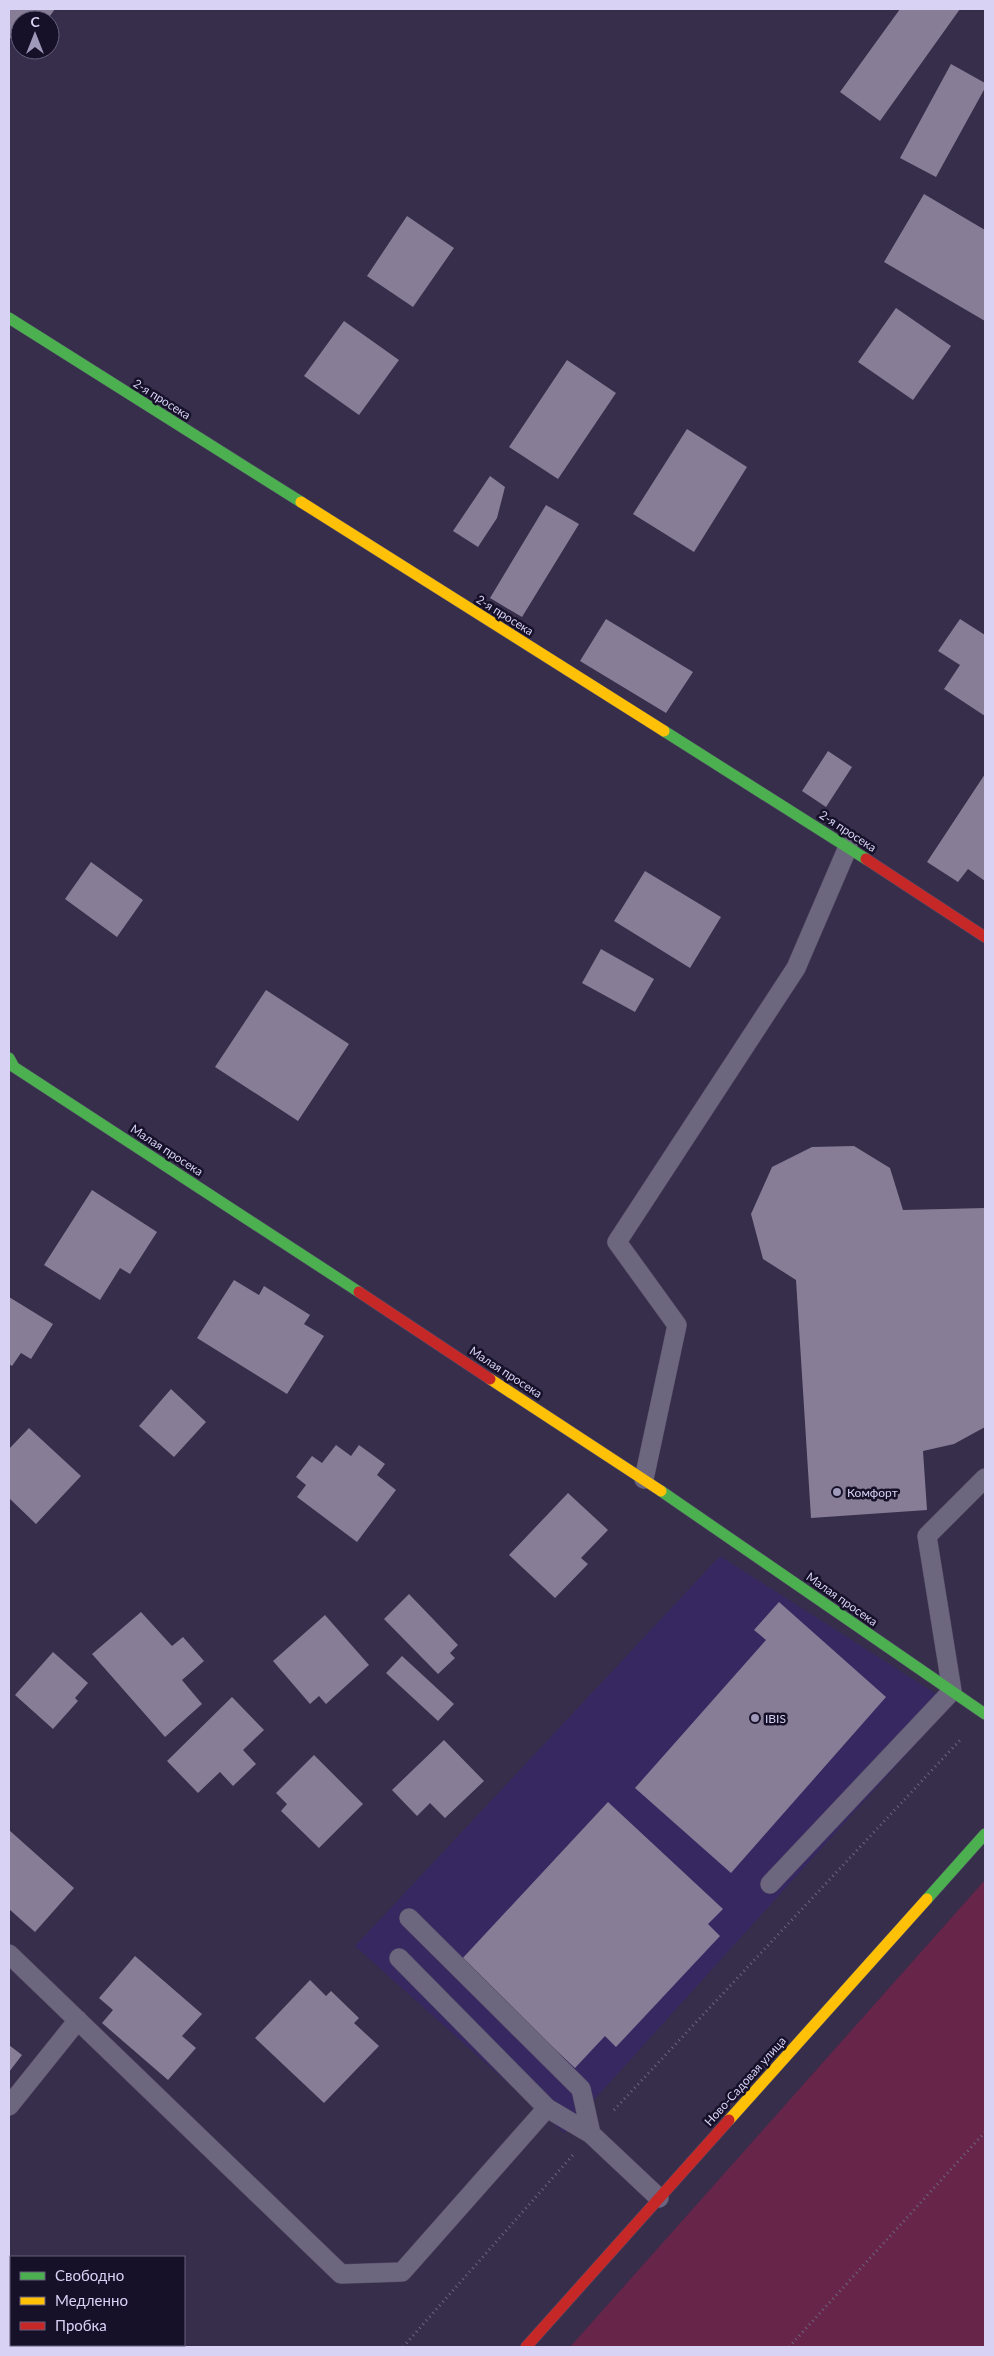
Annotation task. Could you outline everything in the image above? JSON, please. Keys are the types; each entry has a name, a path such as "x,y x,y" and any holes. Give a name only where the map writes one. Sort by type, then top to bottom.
{"street":[{"name":"2-я просека","path":"9,318 848,847 985,937"},
{"name":"Малая просека","path":"9,1058 14,1067 644,1479 985,1714"},
{"name":"Ново-Садовая улица","path":"526,2347 985,1834"}],"lane":[{"path":"644,1479 676,1325 617,1242 796,968 848,847"},
{"path":"770,1884 952,1691 927,1536 985,1478"},
{"path":"409,1918 581,2089 591,2134"},
{"path":"9,1954 341,2274 402,2272 547,2108"},
{"path":"399,1958 547,2108 591,2134 659,2198"},
{"path":"9,2106 78,2020"}],"path":[{"path":"403,2347 591,2134 985,1714"},
{"path":"789,2347 985,2132"}],"shaded area":[{"path":"720,1556 952,1704 564,2133 355,1946"},
{"path":"985,1880 985,2347 570,2347"}],"building":[{"path":"9,9 55,9 10,10 9,37"},
{"path":"900,9 960,9 880,121 840,92"},
{"path":"951,64 985,83 985,88 936,177 900,158"},
{"path":"924,194 985,230 985,321 884,262"},
{"path":"407,216 454,248 413,307 367,276"},
{"path":"896,308 951,346 913,400 858,362"},
{"path":"344,321 399,360 359,415 304,376"},
{"path":"567,360 616,393 558,479 509,447"},
{"path":"687,429 747,467 694,552 633,514"},
{"path":"490,476 505,487 497,518 478,547 453,531"},
{"path":"546,505 579,524 522,617 490,598"},
{"path":"606,619 693,672 666,713 580,661"},
{"path":"960,619 985,635 985,716 944,689 960,665 938,651"},
{"path":"828,751 852,767 826,807 802,791"},
{"path":"985,774 985,881 968,869 958,882 927,862"},
{"path":"91,862 143,900 117,937 65,899"},
{"path":"645,871 721,917 690,968 614,921"},
{"path":"601,949 654,979 635,1012 582,983"},
{"path":"266,990 349,1044 298,1121 215,1067"},
{"path":"854,1146 890,1168 903,1210 985,1208 985,1427 954,1444 923,1451 927,1510 811,1518 796,1280 763,1259 751,1214 772,1167 812,1147"},
{"path":"92,1190 157,1232 130,1274 120,1268 100,1300 44,1265"},
{"path":"234,1280 259,1295 264,1286 310,1315 304,1324 324,1336 287,1394 197,1338"},
{"path":"9,1297 53,1324 31,1359 21,1353 12,1366 9,1364"},
{"path":"171,1389 206,1422 174,1457 139,1426"},
{"path":"29,1428 81,1476 36,1524 9,1498 9,1449"},
{"path":"336,1445 351,1456 359,1445 385,1464 377,1475 396,1490 357,1542 297,1497 306,1485 296,1477 312,1456 322,1463"},
{"path":"568,1493 608,1530 581,1558 588,1564 555,1598 509,1555"},
{"path":"409,1594 458,1645 450,1653 455,1658 438,1674 384,1619"},
{"name":"IBIS","path":"779,1602 886,1697 731,1873 635,1788 766,1640 754,1630"},
{"path":"141,1612 172,1646 183,1637 204,1661 182,1680 202,1704 165,1737 92,1654"},
{"path":"325,1615 369,1665 326,1704 319,1696 310,1704 273,1661"},
{"path":"53,1652 88,1683 75,1698 78,1701 53,1729 15,1695"},
{"path":"402,1656 454,1704 438,1721 386,1673"},
{"path":"232,1697 264,1730 243,1750 256,1764 233,1786 220,1772 198,1793 167,1761"},
{"path":"444,1740 484,1781 445,1818 430,1803 417,1816 392,1790"},
{"path":"314,1755 363,1804 319,1848 281,1811 287,1804 276,1793"},
{"path":"608,1802 723,1909 708,1924 720,1936 616,2047 605,2036 575,2068 460,1961"},
{"path":"9,1830 74,1888 35,1932 9,1909"},
{"path":"135,1956 202,2014 182,2036 196,2048 168,2080 102,2023 113,2010 99,1998"},
{"path":"310,1980 326,1996 331,1991 359,2018 354,2023 379,2046 324,2103 255,2038"},
{"path":"9,2045 22,2055 9,2072"}],"traffic: fast":[{"path":"9,318 301,502"},
{"path":"664,731 866,859"},
{"path":"9,1058 14,1067 359,1292"},
{"path":"661,1491 985,1714"},
{"path":"927,1899 985,1834"}],"traffic: slow":[{"path":"301,502 664,731"},
{"path":"490,1379 661,1491"},
{"path":"729,2120 927,1899"}],"traffic: jam":[{"path":"866,859 985,937"},
{"path":"359,1292 490,1379"},
{"path":"526,2347 729,2120"}],"place":[{"name":"Комфорт","path":"837,1492"},
{"name":"IBIS","path":"755,1718"}]}
